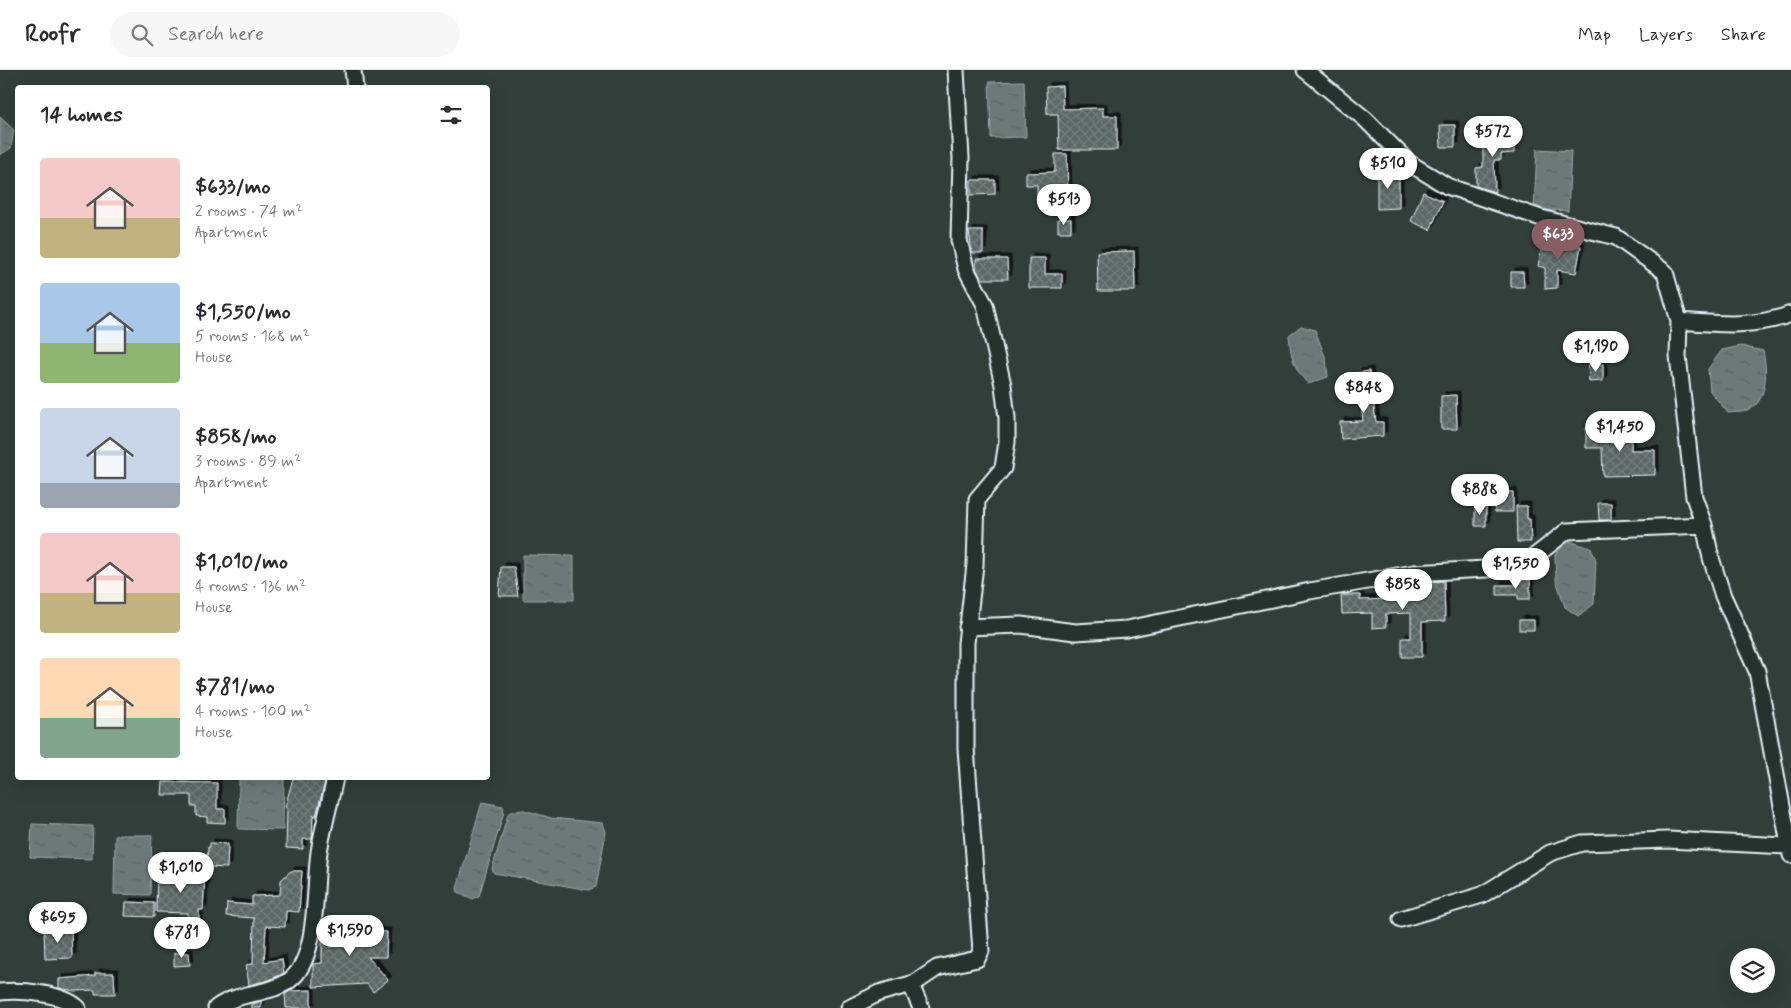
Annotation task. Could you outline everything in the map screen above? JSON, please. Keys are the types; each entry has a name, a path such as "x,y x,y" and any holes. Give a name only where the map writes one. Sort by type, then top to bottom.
{"street":[{"path":"353,70 355,85"},
{"path":"850,1008 878,993 910,985 937,968 976,959 980,951 966,748 967,627 976,565 977,499 1003,468 1007,434 1003,385 985,305 966,269 959,240 960,158 956,70"},
{"path":"1304,70 1365,119 1409,163 1447,186 1541,218 1616,237 1665,272 1679,321 1678,356 1685,433 1694,497 1704,525 1711,558 1723,596 1757,671 1779,782 1789,851 1668,840 1582,843 1550,854 1482,895 1401,919"},
{"path":"1679,321 1720,324 1758,323 1791,314"},
{"path":"967,627 1021,625 1075,632 1127,629 1310,591 1414,573 1521,567 1566,531 1704,525"},
{"path":"216,1008 224,1001 238,996 278,988 292,978 305,959 314,915 315,887 322,833 335,780"},
{"path":"910,985 921,1008"},
{"path":"0,992 49,995 71,1001 78,1008"}],"water":[{"path":"1024,81 1026,137 991,138 989,82"},
{"path":"0,117 14,130 11,148 0,155"},
{"path":"1537,149 1571,151 1568,211 1534,209"},
{"path":"1301,326 1315,330 1326,359 1328,377 1308,384 1296,367 1292,356 1289,335"},
{"path":"1741,346 1763,351 1765,383 1761,398 1751,409 1743,412 1728,413 1710,391 1708,369 1722,350"},
{"path":"1566,540 1591,548 1596,560 1594,604 1578,616 1565,607 1556,580 1555,555"},
{"path":"523,555 574,556 574,600 523,600"},
{"path":"239,780 284,780 283,830 238,829"},
{"path":"482,802 503,806 504,812 479,896 473,899 458,892 457,888"},
{"path":"524,810 551,818 603,823 606,832 596,887 589,890 494,873 492,869 508,814 511,811"},
{"path":"32,824 93,826 92,859 30,857"},
{"path":"115,835 152,835 150,895 114,894"}],"building":[{"path":"1062,86 1063,109 1103,108 1103,116 1117,116 1117,150 1059,150 1058,114 1047,114 1046,87"},
{"path":"1440,125 1455,125 1455,147 1441,147"},
{"path":"1498,131 1498,136 1514,136 1514,153 1501,154 1501,160 1494,160 1495,192 1476,186 1476,168 1483,167 1483,132"},
{"path":"1055,154 1067,154 1068,195 1037,195 1037,185 1026,185 1026,173 1055,172"},
{"path":"1399,170 1399,208 1377,209 1377,171"},
{"path":"971,180 995,180 995,194 971,195"},
{"path":"1423,192 1443,201 1430,230 1411,221"},
{"path":"1058,219 1071,219 1071,232 1058,232"},
{"path":"969,231 983,231 983,253 972,253"},
{"path":"1543,240 1581,246 1576,273 1557,270 1557,288 1545,289 1545,268 1538,266"},
{"path":"1134,251 1135,291 1098,291 1097,252"},
{"path":"1029,258 1045,258 1045,274 1062,274 1062,288 1029,288"},
{"path":"976,259 1007,259 1008,279 982,279 976,269"},
{"path":"1511,272 1523,272 1524,287 1511,287"},
{"path":"1603,364 1603,381 1589,382 1588,365"},
{"path":"1369,371 1376,422 1383,422 1383,436 1341,439 1340,422 1363,421 1357,373"},
{"path":"1456,395 1457,429 1441,429 1441,396"},
{"path":"1610,427 1610,431 1631,431 1631,450 1655,450 1655,475 1603,476 1602,448 1586,448 1586,428"},
{"path":"1499,492 1513,492 1513,512 1495,512 1494,502 1499,502"},
{"path":"1598,503 1611,503 1611,520 1599,520"},
{"path":"1475,505 1486,505 1486,526 1475,526"},
{"path":"1516,506 1527,506 1527,519 1530,519 1531,542 1517,542"},
{"path":"501,567 514,567 518,596 499,596"},
{"path":"1518,580 1530,580 1530,599 1518,599 1518,595 1497,595 1497,585 1518,585"},
{"path":"1444,581 1445,621 1422,622 1422,657 1402,657 1402,638 1411,638 1411,613 1386,614 1386,627 1372,628 1372,613 1342,614 1341,595 1360,595 1360,600 1390,599 1390,587 1403,586 1403,590 1427,589 1427,582"},
{"path":"1519,620 1534,620 1534,630 1519,630"},
{"path":"292,780 325,780 316,816 313,815 312,839 303,839 303,849 286,848 287,808 285,807"},
{"path":"163,782 217,783 217,809 225,809 225,823 207,822 207,817 196,816 196,806 191,806 191,795 162,795"},
{"path":"210,843 228,844 227,868 207,867"},
{"path":"157,870 205,874 203,910 199,910 199,925 188,925 188,913 156,912"},
{"path":"291,871 302,871 299,912 286,911 285,927 266,926 264,962 282,959 284,973 269,980 249,985 246,965 253,964 254,918 226,916 227,903 252,905 252,896 280,895 281,880"},
{"path":"126,902 154,903 154,917 125,916"},
{"path":"364,924 364,931 387,932 386,957 368,957 388,980 373,992 367,984 313,987 313,964 322,963 322,925"},
{"path":"44,930 71,930 72,958 45,959"},
{"path":"174,953 189,953 190,965 174,966"},
{"path":"95,973 114,973 115,994 95,994 95,990 75,991 59,988 59,979 95,976"},
{"path":"311,990 311,1008 286,1008 285,994 290,991"},
{"path":"261,1001 261,1008 252,1008 252,1004"}]}
